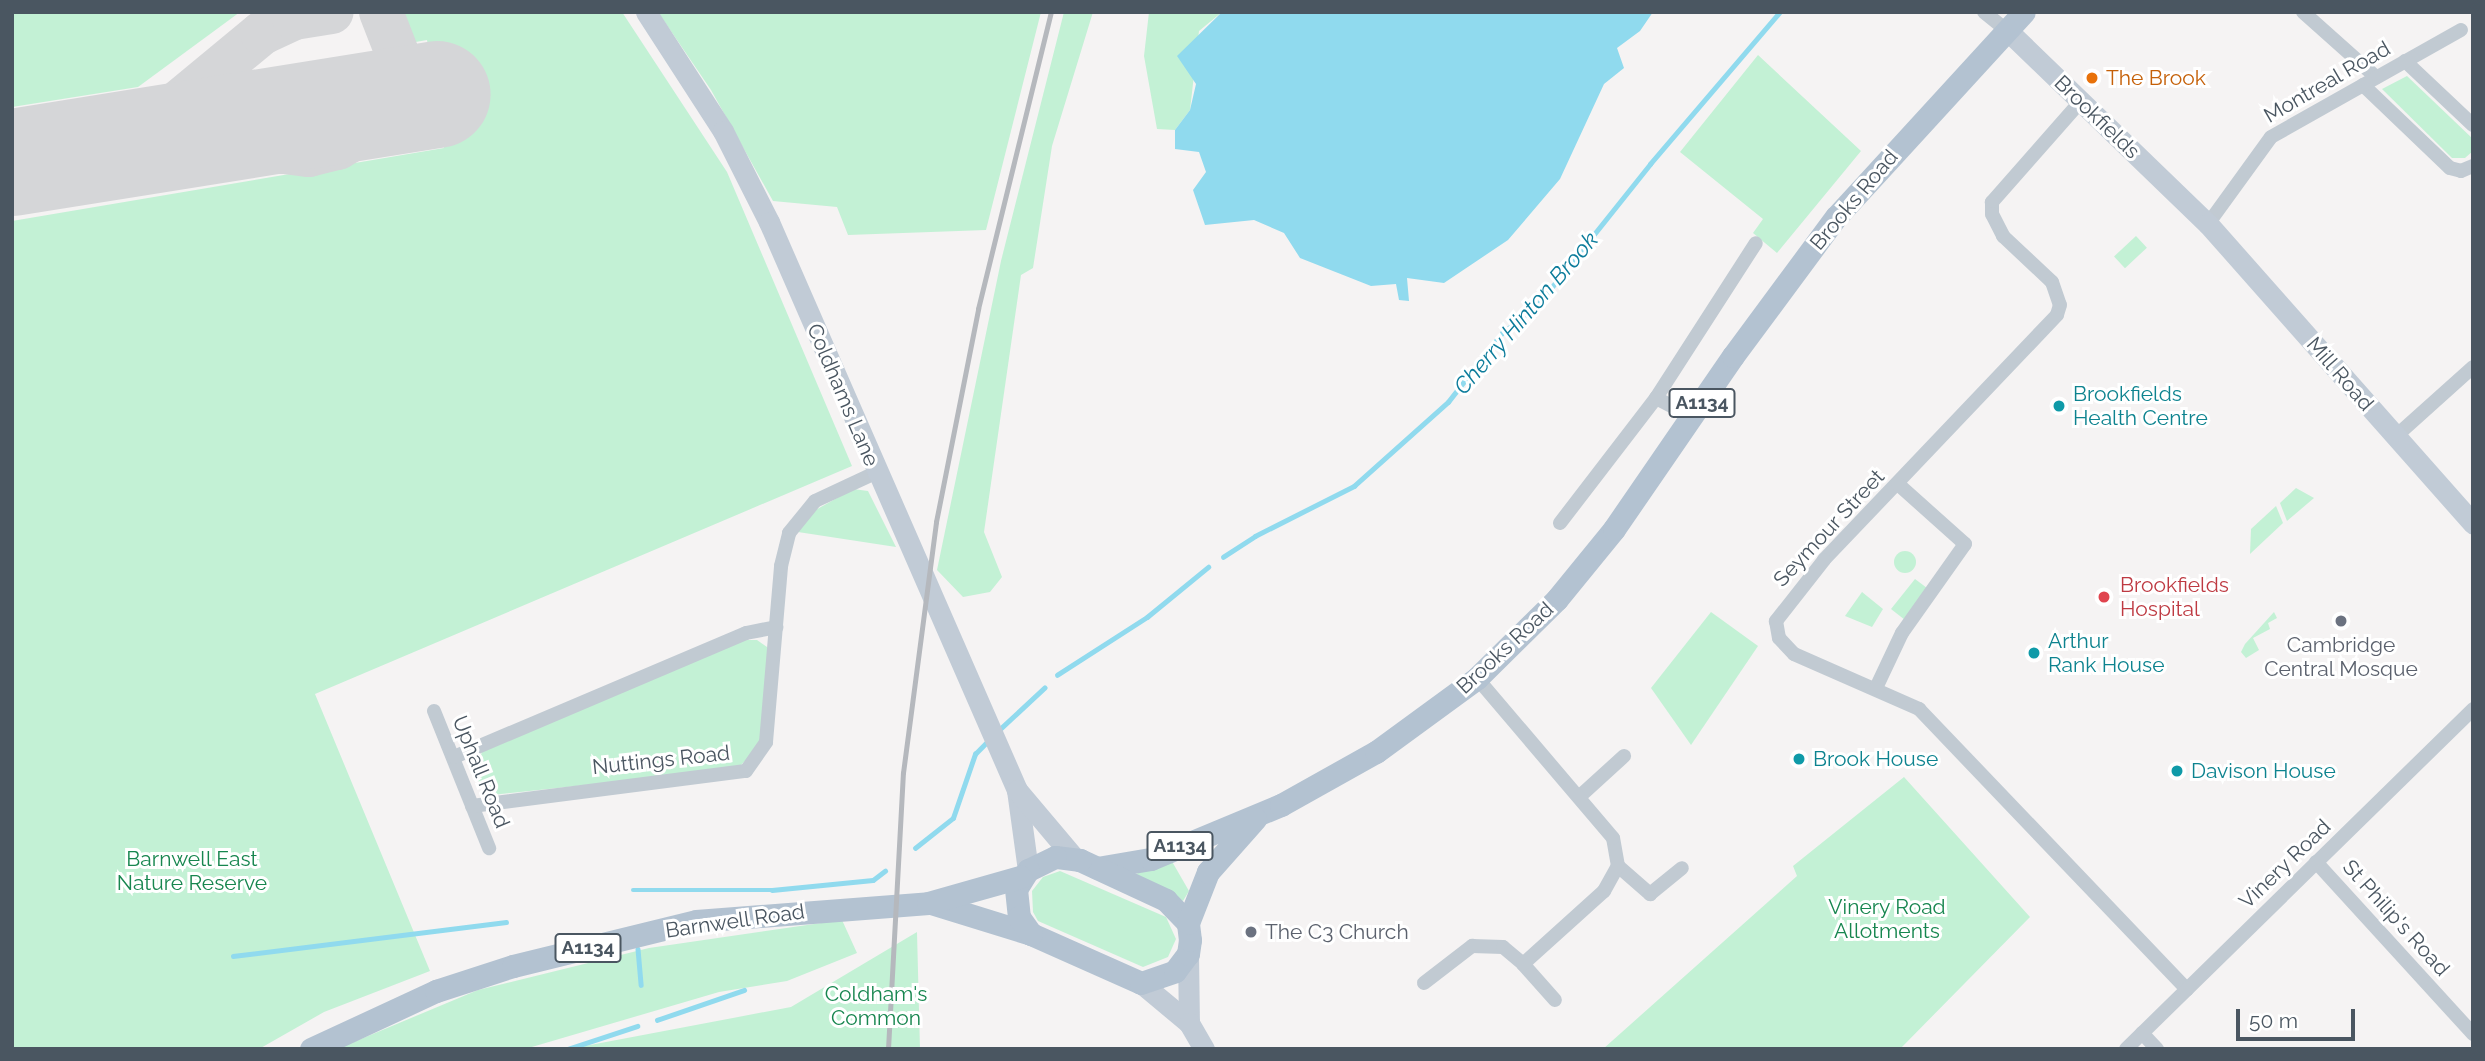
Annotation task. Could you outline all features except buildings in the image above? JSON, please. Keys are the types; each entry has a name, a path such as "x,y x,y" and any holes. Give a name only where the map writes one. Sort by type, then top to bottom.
{"main road":[{"name":"A1134","path":"2010,33 2024,12"},
{"name":"Brooks Road","path":"1097,868 1151,859 1260,814 1376,752 1477,678 1573,580 1836,217 2010,33"},
{"name":"Brooks Road","path":"1188,923 1208,872 1260,814"},
{"name":"A1134","path":"1024,873 1055,857 1076,860 1166,900 1188,923 1188,954"},
{"name":"Barnwell Road","path":"311,1049 449,987 513,966 696,921 928,903 1024,873"},
{"path":"1024,873 1015,903 1031,934"},
{"name":"Barnwell Road","path":"928,903 1031,934"},
{"name":"A1134","path":"1031,934 1140,983"},
{"path":"1140,983 1175,971 1188,954"}],"street":[{"name":"Coldhams Lane","path":"646,12 737,156 875,473 994,734 1017,790 1024,873"},
{"name":"Brookfields","path":"1984,12 2010,33 2208,224"},
{"path":"2303,12 2450,168 2461,171 2473,166"},
{"name":"Montreal Road","path":"2208,224 2271,137 2461,30"},
{"path":"2405,61 2473,125"},
{"name":"Seymour Street","path":"2081,101 1992,202 1992,214 2003,236 2053,282 2060,305 2057,315 1824,560 1776,621 1779,638 1794,654 1909,702 1929,718 2187,989"},
{"name":"Mill Road","path":"2208,224 2473,524"},
{"path":"1560,523 1656,398 1756,243"},
{"path":"2395,437 2473,368"},
{"path":"1656,398 1693,417"},
{"name":"Nuttings Road","path":"472,806 746,771 766,742 781,566 794,524 815,501 875,473"},
{"path":"1876,688 1902,633 1965,544 1898,484"},
{"path":"454,757 746,634 776,627"},
{"path":"1477,678 1613,838 1618,866 1650,894 1682,868"},
{"name":"Vinery Road","path":"2126,1049 2473,709"},
{"name":"Uphall Road","path":"434,711 489,848"},
{"path":"1579,797 1623,756"},
{"name":"Coldhams Lane","path":"1017,790 1076,860"},
{"name":"St Philip's Road","path":"2316,862 2471,1030"},
{"path":"1523,964 1604,891 1618,866"},
{"path":"1424,982 1472,946 1503,947 1523,964 1555,1000"},
{"path":"1188,954 1189,1023"},
{"path":"1140,983 1189,1023 1204,1049"},
{"path":"2142,1033 2157,1049"}],"green space":[{"path":"12,12 240,12 138,87 12,107"},
{"name":"Barnwell East Nature Reserve","path":"392,12 622,12 727,172 852,466 315,694 430,971 324,1012 259,1049 12,1049 12,221 444,148 427,40 410,43"},
{"path":"658,12 1041,12 986,230 848,235 837,207 773,201 711,90"},
{"path":"1064,12 1093,12 1052,146 1033,268 1021,275 984,532 1002,577 990,592 963,597 937,570 1001,261"},
{"path":"1149,12 1222,12 1199,31 1190,110 1175,130 1157,129 1144,56"},
{"path":"1758,55 1861,151 1777,253 1753,233 1763,219 1680,152"},
{"path":"2407,76 2473,139 2473,151 2465,158 2452,158 2382,89"},
{"path":"2136,236 2147,248 2125,268 2114,256"},
{"path":"2296,488 2314,498 2287,521 2280,503"},
{"path":"853,489 868,491 896,547 798,532 812,512"},
{"path":"2276,506 2283,523 2250,554 2251,529"},
{"path":"1905,551 1913,554 1916,562 1913,570 1905,573 1897,570 1894,562 1897,554"},
{"path":"1915,579 1927,588 1905,620 1891,609"},
{"path":"1862,592 1883,609 1872,627 1845,616"},
{"path":"1711,612 1758,646 1691,745 1651,688"},
{"path":"2274,612 2277,618 2268,623 2270,629 2253,638 2259,650 2246,658 2241,652 2245,644"},
{"path":"743,640 757,640 767,647 771,658 760,746 737,769 492,795 473,776 482,752"},
{"name":"Vinery Road Allotments","path":"1904,777 2030,917 1900,1049 1603,1049 1797,876 1793,866"},
{"path":"1170,858 1189,891 1183,901 1134,875"},
{"path":"1060,871 1166,917 1176,939 1168,957 1143,967 1038,921 1033,912 1032,891 1043,877"},
{"path":"842,920 857,953 787,981 719,992 525,1049 337,1049 478,990 649,948"},
{"name":"Coldham's Common","path":"917,932 920,1049 569,1049 791,1007"}],"water":[{"path":"1222,12 1653,12 1640,31 1617,48 1624,68 1604,84 1560,179 1508,240 1444,283 1407,278 1409,301 1399,300 1396,284 1371,286 1300,258 1284,233 1254,220 1205,225 1193,190 1206,172 1199,152 1175,149 1175,130 1190,110 1196,84 1177,56"}],"waterway":[{"name":"Cherry Hinton Brook","path":"1223,557 1255,536 1354,486 1448,402 1502,333 1536,307 1650,164 1780,12"},
{"name":"Cherry Hinton Brook","path":"1057,675 1147,617 1208,567"},
{"name":"Cherry Hinton Brook","path":"999,730 1044,688"},
{"name":"Cherry Hinton Brook","path":"915,848 953,818 975,754 988,741"},
{"name":"Cherry Hinton Brook","path":"633,890 772,890 873,880 885,871"},
{"path":"233,956 506,922"},
{"name":"Cherry Hinton Brook","path":"638,949 641,985"},
{"path":"657,1020 744,990"},
{"path":"568,1049 637,1026"}],"taxiway":[{"path":"115,145 140,134 262,33 294,18 332,12"},
{"path":"197,132 229,133 284,152 309,155 338,148 358,136 385,107 396,77 397,53 381,12"}],"runway":[{"path":"12,162 437,94"}],"railway":[{"path":"888,1049 903,773 936,522 978,309 1051,12"}],"place":[{"name":"The Brook","path":"2092,78"},
{"name":"Brookfields Health Centre","path":"2059,406"},
{"name":"Brookfields Hospital","path":"2104,597"},
{"name":"Cambridge Central Mosque","path":"2341,621"},
{"name":"Arthur Rank House","path":"2034,653"},
{"name":"Brook House","path":"1799,759"},
{"name":"Davison House","path":"2177,771"},
{"name":"The C3 Church","path":"1251,932"}]}
